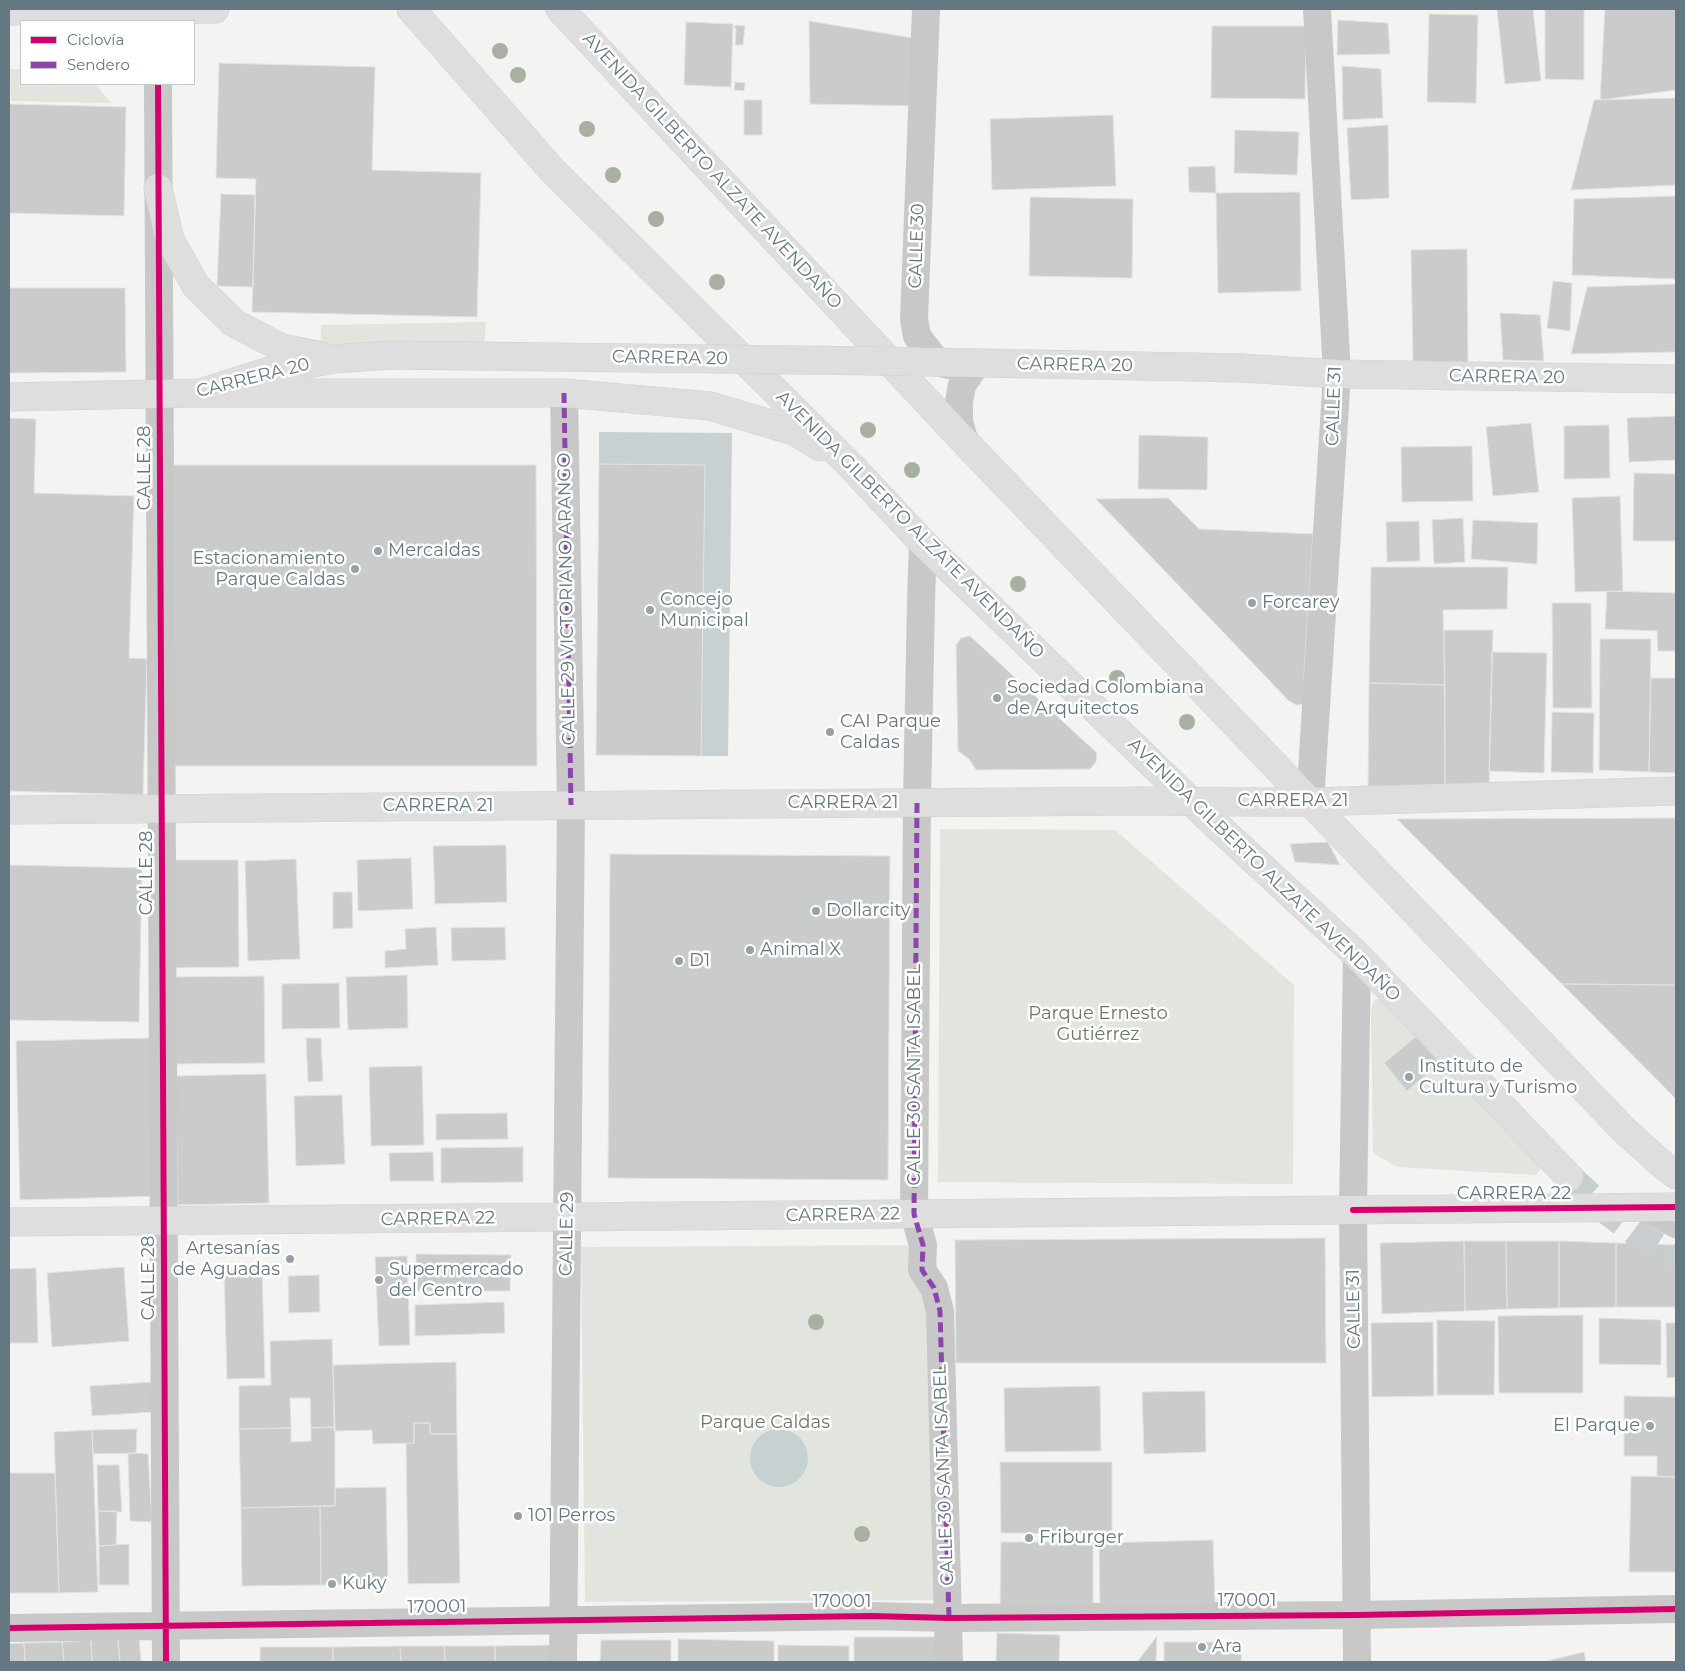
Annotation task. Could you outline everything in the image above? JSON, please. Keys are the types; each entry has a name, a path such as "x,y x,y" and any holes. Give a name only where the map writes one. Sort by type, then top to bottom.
{"main road":[{"path":"9,11 157,13 215,9"},
{"name":"AVENIDA GILBERTO ALZATE AVENDAÑO","path":"411,9 552,170 853,468 924,543 1201,811 1357,955 1569,1177"},
{"name":"AVENIDA GILBERTO ALZATE AVENDAÑO","path":"560,9 965,442 1624,1130 1676,1175"},
{"path":"158,188 170,240 196,286 202,292 234,323 282,348 334,359"},
{"name":"CARRERA 20","path":"9,397 200,393 266,372 334,359 390,355 877,361 1242,368 1337,374 1676,379"},
{"path":"200,393 564,393 710,406 794,431 853,468"},
{"name":"CARRERA 21","path":"9,810 1140,801 1310,802 1676,791"},
{"name":"CARRERA 22","path":"9,1222 1676,1207"}],"street":[{"name":"CALLE 30","path":"926,9 914,319 917,336 936,362 972,369"},
{"name":"CALLE 31","path":"1310,802 1337,374 1317,9"},
{"name":"CALLE 28","path":"158,85 166,1662"},
{"path":"965,442 959,422 959,402 962,385 972,369"},
{"name":"CARRERA 20","path":"972,369 1337,374"},
{"name":"CALLE 29 VICTORIANO ARANGO","path":"564,393 571,805"},
{"name":"CALLE 30 SANTA ISABEL","path":"924,543 921,601 914,1214 923,1245 922,1270 934,1288 940,1311 949,1662"},
{"name":"CALLE 29","path":"563,1662 571,805"},
{"name":"CALLE 31","path":"1357,955 1353,1210 1357,1662"},
{"path":"1648,1208 1676,1224"},
{"name":"170001","path":"9,1628 563,1619 1357,1615 1676,1609"}],"green space":[{"path":"10,69 20,69 20,85 96,85 111,103 11,101"},
{"path":"486,322 483,363 320,365 321,325"},
{"name":"Parque Ernesto Gutiérrez","path":"940,829 1115,830 1294,985 1293,1184 938,1182"},
{"path":"1383,998 1539,1159 1540,1170 1536,1175 1397,1167 1373,1153 1371,1011 1374,1000"},
{"name":"Parque Caldas","path":"923,1245 934,1288 948,1600 585,1602 581,1247"}],"shaded area":[{"path":"599,432 732,433 728,756 701,756 705,466 599,464"},
{"path":"773,1429 785,1429 800,1437 808,1452 808,1464 800,1479 785,1487 773,1487 758,1479 750,1464 750,1452 758,1437"}],"building":[{"path":"1497,9 1533,9 1541,81 1505,84"},
{"path":"1545,9 1584,9 1584,80 1545,79"},
{"path":"1605,9 1676,9 1676,90 1600,100"},
{"path":"1429,14 1478,15 1476,103 1427,102"},
{"path":"1338,20 1388,23 1390,54 1337,55"},
{"path":"809,21 919,39 920,106 810,104"},
{"path":"686,22 733,24 731,87 684,85"},
{"path":"736,25 745,26 743,45 735,45 736,28 733,28"},
{"path":"1212,26 1306,26 1305,99 1211,98"},
{"path":"219,63 375,67 372,170 481,173 477,317 252,312 256,179 216,178"},
{"path":"1342,66 1381,69 1383,118 1343,120"},
{"path":"735,82 745,83 744,91 734,90"},
{"path":"1676,98 1676,185 1571,190 1594,100"},
{"path":"744,100 762,100 762,135 744,135"},
{"path":"9,104 126,107 124,216 9,213"},
{"path":"1113,115 1116,186 992,190 990,119"},
{"path":"1388,125 1389,198 1351,200 1347,128"},
{"path":"1235,130 1299,132 1297,175 1234,173"},
{"path":"1215,166 1216,193 1189,192 1188,167"},
{"path":"1300,192 1301,291 1218,293 1216,193"},
{"path":"221,194 255,195 253,287 217,286"},
{"path":"1676,196 1676,279 1572,275 1574,199"},
{"path":"1030,197 1133,199 1132,278 1029,276"},
{"path":"1467,249 1468,363 1413,364 1411,250"},
{"path":"1553,281 1572,283 1570,331 1547,328"},
{"path":"1676,284 1676,352 1571,354 1587,287"},
{"path":"9,288 125,288 126,372 9,373"},
{"path":"1500,313 1540,315 1544,361 1503,360"},
{"path":"1676,416 1676,460 1629,462 1627,418"},
{"path":"9,418 36,419 34,493 134,496 129,658 147,659 143,795 9,791"},
{"path":"1531,423 1539,492 1493,496 1486,427"},
{"path":"1609,425 1610,478 1564,479 1564,426"},
{"path":"1139,435 1208,437 1207,490 1138,489"},
{"path":"1472,446 1473,501 1402,502 1401,447"},
{"name":"Concejo Municipal","path":"599,464 705,465 701,756 596,755"},
{"name":"Estacionamiento Parque Caldas","path":"173,465 536,465 537,766 173,766"},
{"path":"1634,473 1676,474 1676,541 1633,541"},
{"path":"1620,496 1623,591 1575,592 1572,498"},
{"name":"Forcarey","path":"1168,498 1199,529 1313,534 1304,672 1307,704 1296,705 1288,700 1096,499"},
{"path":"1463,518 1465,562 1434,564 1432,520"},
{"path":"1473,520 1538,523 1537,564 1471,559"},
{"path":"1419,521 1420,561 1387,562 1386,522"},
{"path":"1371,567 1508,567 1507,609 1443,610 1445,685 1369,683"},
{"path":"1607,591 1676,593 1676,651 1658,651 1657,631 1605,629"},
{"path":"1552,603 1591,603 1592,708 1553,708"},
{"path":"1444,630 1493,630 1489,788 1445,788"},
{"name":"Sociedad Colombiana de Arquitectos","path":"970,636 1097,753 1096,762 1090,769 976,770 969,759 958,751 956,645 961,638"},
{"path":"1600,639 1651,639 1649,772 1599,770"},
{"path":"1492,652 1547,653 1544,773 1489,771"},
{"path":"1651,678 1676,678 1676,773 1649,772"},
{"path":"1369,683 1445,685 1445,788 1368,787"},
{"path":"1552,712 1594,713 1593,773 1551,772"},
{"path":"1676,818 1676,985 1562,984 1397,819"},
{"path":"1328,842 1340,865 1295,862 1290,844"},
{"path":"506,845 507,902 435,904 433,846"},
{"path":"610,854 890,856 888,1180 608,1178"},
{"path":"411,858 413,909 358,911 357,860"},
{"path":"296,859 300,959 248,961 245,861"},
{"path":"163,860 238,860 239,967 164,968"},
{"path":"9,865 142,868 139,1022 9,1020"},
{"path":"333,892 352,892 353,928 333,929"},
{"path":"436,927 438,965 385,968 385,951 406,949 405,929"},
{"path":"505,927 506,960 452,961 451,928"},
{"path":"407,975 408,1028 348,1030 346,977"},
{"path":"264,976 265,1063 175,1064 173,977"},
{"path":"339,983 340,1028 282,1029 282,984"},
{"path":"1562,984 1676,985 1676,1099"},
{"name":"Instituto de Cultura y Turismo","path":"1417,1036 1440,1063 1407,1091 1384,1063"},
{"path":"153,1038 157,1196 20,1200 16,1041"},
{"path":"306,1038 321,1038 323,1081 308,1082"},
{"path":"422,1066 424,1145 371,1146 369,1067"},
{"path":"266,1074 269,1203 178,1205 176,1076"},
{"path":"342,1095 345,1164 296,1166 294,1096"},
{"path":"507,1113 508,1139 436,1140 436,1114"},
{"path":"523,1147 523,1182 441,1183 441,1148"},
{"path":"433,1152 434,1181 390,1181 389,1153"},
{"path":"1325,1238 1326,1363 956,1363 955,1240"},
{"path":"1464,1241 1506,1241 1507,1309 1465,1311"},
{"path":"1464,1241 1465,1311 1382,1314 1380,1243"},
{"path":"1506,1241 1559,1241 1559,1308 1507,1309"},
{"path":"1559,1241 1616,1243 1616,1307 1559,1308"},
{"path":"1616,1243 1676,1245 1676,1307 1616,1307"},
{"path":"416,1254 511,1255 510,1291 416,1291"},
{"path":"407,1256 410,1345 379,1346 375,1257"},
{"path":"124,1267 129,1341 52,1347 47,1273"},
{"path":"36,1268 38,1343 9,1343 9,1269"},
{"path":"224,1269 262,1269 265,1378 227,1379"},
{"path":"319,1275 320,1312 289,1313 288,1276"},
{"path":"504,1302 505,1333 415,1336 415,1305"},
{"path":"1583,1315 1583,1393 1499,1393 1498,1316"},
{"path":"1599,1318 1661,1320 1661,1365 1599,1364"},
{"path":"1437,1320 1495,1321 1494,1395 1437,1395"},
{"path":"1433,1322 1434,1396 1372,1397 1371,1323"},
{"path":"1666,1323 1676,1323 1676,1377 1667,1378"},
{"path":"332,1339 335,1427 311,1428 310,1398 290,1398 291,1428 239,1429 239,1386 271,1385 270,1341"},
{"path":"456,1362 457,1434 430,1434 430,1423 414,1423 414,1443 373,1444 372,1430 334,1431 333,1365"},
{"path":"151,1382 153,1412 92,1416 90,1386"},
{"path":"1100,1386 1101,1451 1005,1452 1004,1388"},
{"path":"1205,1391 1206,1452 1144,1454 1142,1392"},
{"name":"El Parque","path":"1624,1396 1676,1397 1676,1477 1657,1476 1657,1456 1624,1456"},
{"path":"414,1423 430,1423 430,1434 457,1434 460,1583 408,1584 406,1444 414,1443"},
{"path":"335,1427 335,1506 241,1508 239,1429 291,1428 291,1442 311,1441 311,1428"},
{"path":"137,1429 136,1453 93,1454 92,1430"},
{"path":"92,1430 98,1592 59,1593 54,1432"},
{"path":"128,1454 148,1454 152,1522 130,1521"},
{"path":"1000,1462 1112,1462 1112,1534 1001,1533"},
{"path":"97,1465 119,1465 122,1512 98,1511"},
{"path":"9,1473 55,1473 59,1593 9,1593"},
{"path":"1631,1476 1676,1477 1676,1572 1629,1572"},
{"path":"386,1487 388,1584 321,1585 320,1506 335,1506 335,1488"},
{"path":"320,1506 321,1585 242,1586 241,1508"},
{"path":"98,1511 117,1511 116,1545 99,1546"},
{"path":"1213,1540 1215,1605 1100,1608 1099,1543"},
{"path":"1001,1542 1093,1542 1093,1607 1000,1607"},
{"path":"129,1544 129,1585 99,1585 99,1546"},
{"path":"997,1633 1060,1635 1059,1662 996,1662"},
{"path":"1157,1636 1156,1662 1137,1662"},
{"path":"854,1637 938,1637 938,1662 854,1662"},
{"path":"139,1638 141,1662 120,1662 118,1639"},
{"path":"118,1639 120,1662 92,1662 91,1640"},
{"path":"678,1639 774,1641 774,1662 678,1662"},
{"path":"91,1640 92,1662 64,1662 62,1642"},
{"path":"601,1640 671,1640 671,1662 600,1662"},
{"path":"62,1642 64,1662 25,1662 24,1643"},
{"path":"1164,1642 1242,1642 1241,1662 1164,1662"},
{"path":"24,1643 25,1662 9,1662 9,1644"},
{"path":"551,1645 551,1662 495,1662 495,1646"},
{"path":"778,1645 849,1646 849,1662 778,1662"},
{"path":"400,1646 444,1646 445,1662 401,1662"},
{"path":"400,1646 401,1662 333,1662 333,1647"},
{"path":"444,1646 495,1646 495,1662 445,1662"},
{"path":"260,1647 333,1647 333,1662 260,1662"},
{"path":"1584,1652 1586,1662 1543,1662"}],"tunnel":[{"path":"1569,1177 1602,1207 1639,1235 1676,1257"}],"marked path":[{"path":"564,393 571,805"},
{"path":"917,803 914,1214 923,1245 922,1270 934,1288 940,1311 949,1618"}],"cycle path":[{"path":"158,85 166,1662"},
{"path":"1353,1210 1676,1207"},
{"path":"9,1628 871,1616 949,1618 1357,1615 1676,1609"}],"place":[{"name":"Mercaldas","path":"378,551"},
{"name":"Estacionamiento Parque Caldas","path":"355,569"},
{"name":"Forcarey","path":"1252,603"},
{"name":"Concejo Municipal","path":"650,610"},
{"name":"Sociedad Colombiana de Arquitectos","path":"997,698"},
{"name":"CAI Parque Caldas","path":"830,732"},
{"name":"Dollarcity","path":"816,911"},
{"name":"Animal X","path":"750,950"},
{"name":"D1","path":"679,961"},
{"name":"Instituto de Cultura y Turismo","path":"1409,1077"},
{"name":"Artesanías de Aguadas","path":"290,1259"},
{"name":"Supermercado del Centro","path":"379,1280"},
{"name":"El Parque","path":"1650,1426"},
{"name":"101 Perros","path":"518,1516"},
{"name":"Friburger","path":"1029,1538"},
{"name":"Kuky","path":"332,1584"},
{"name":"Ara","path":"1202,1647"}]}
